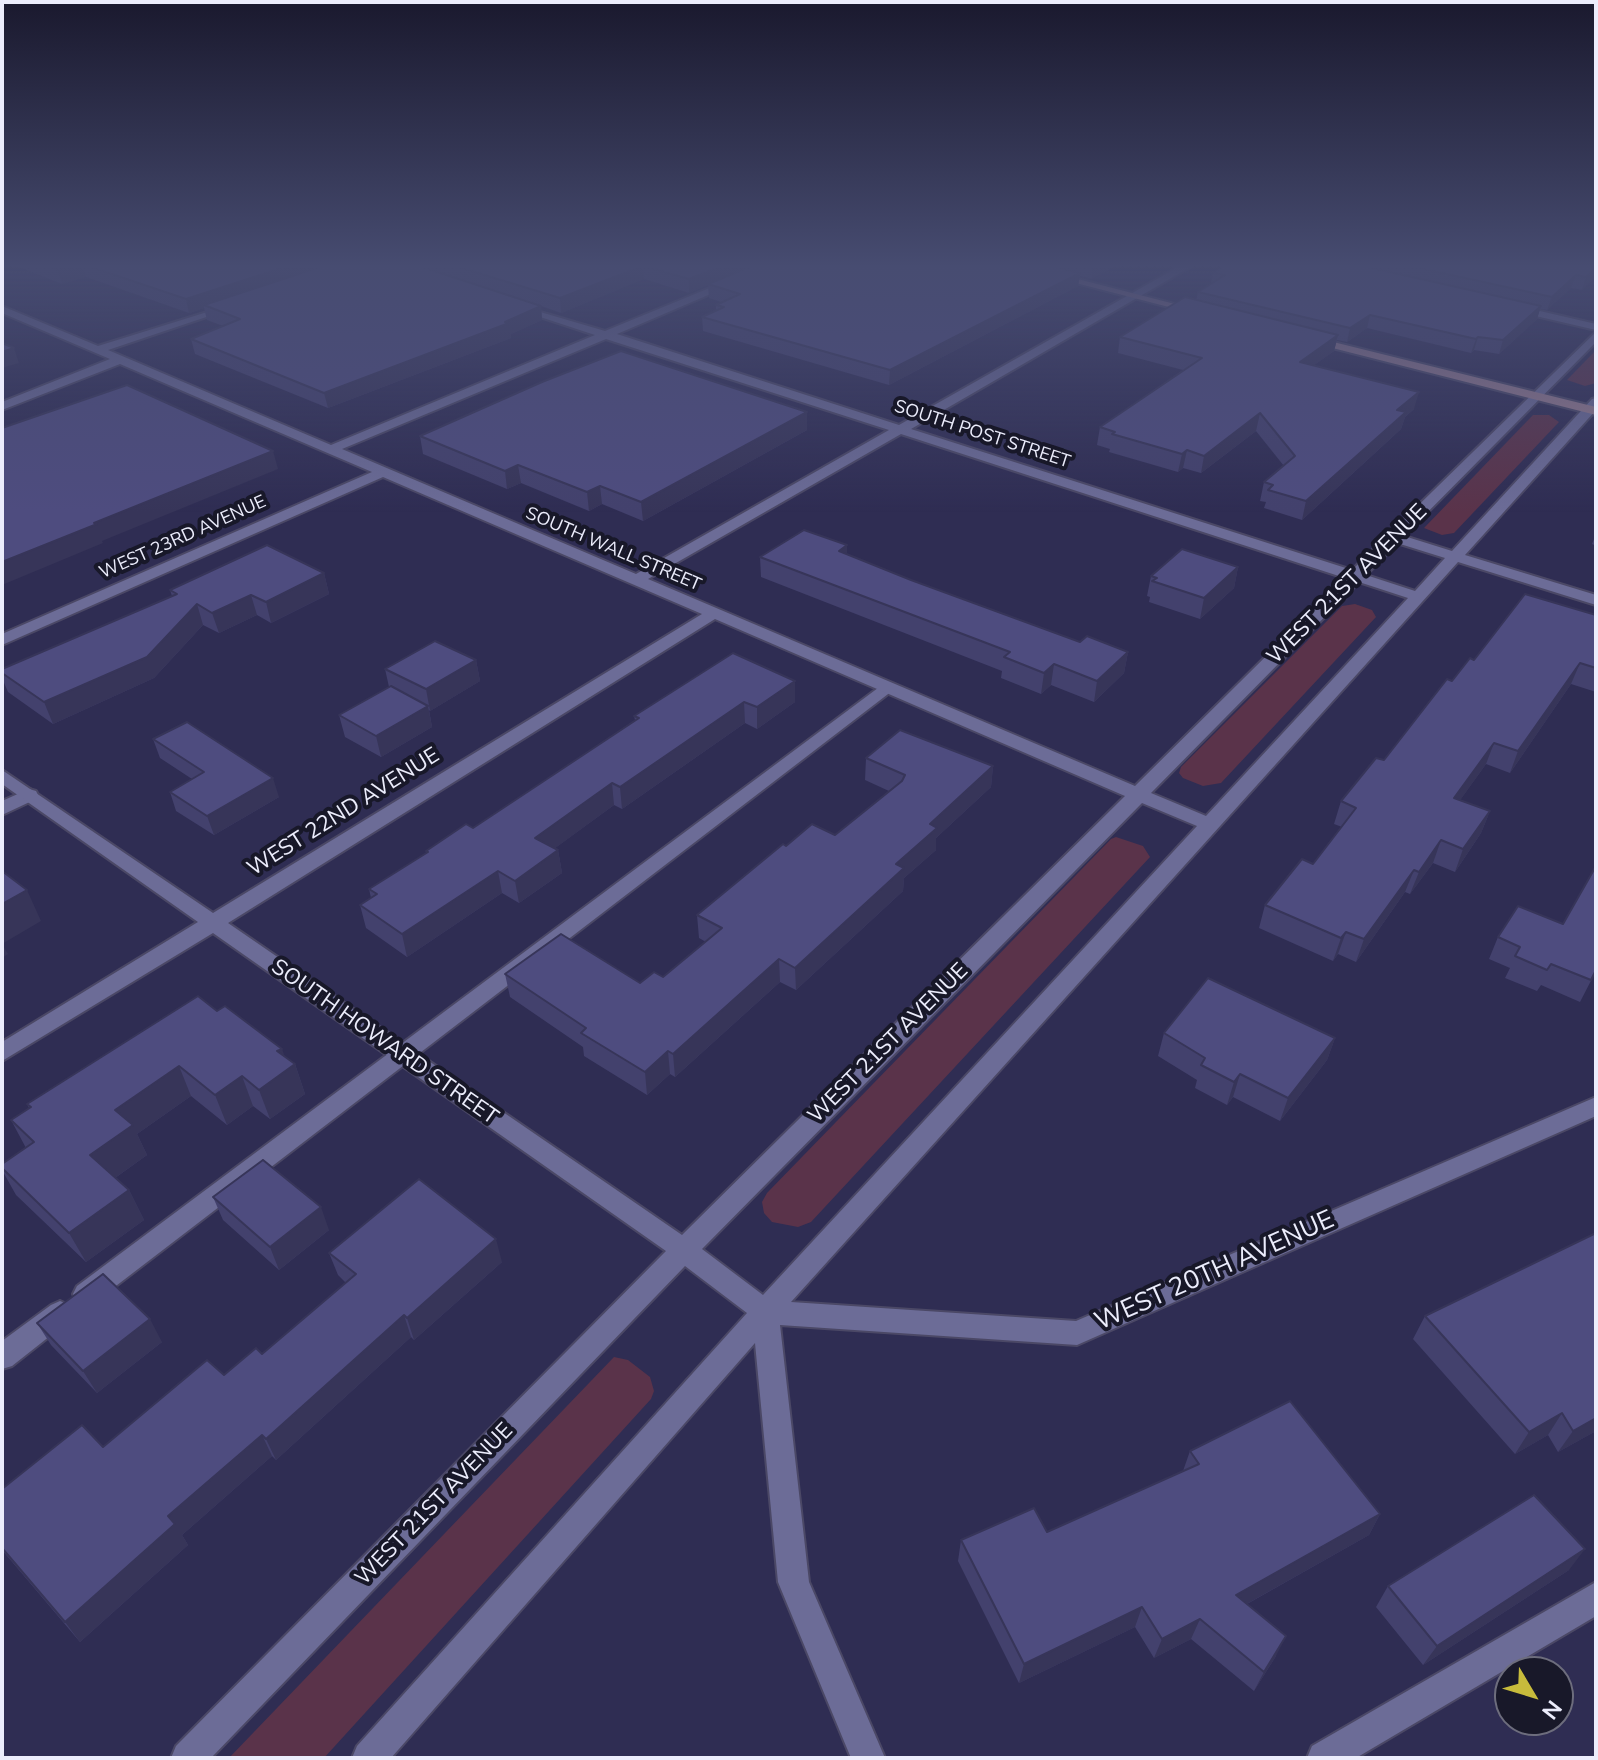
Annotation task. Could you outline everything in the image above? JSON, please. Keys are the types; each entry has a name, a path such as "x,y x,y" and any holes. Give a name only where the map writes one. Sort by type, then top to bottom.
{"street":[{"name":"SOUTH WALL STREET","path":"93,348 1210,825"},
{"path":"97,350 103,348"},
{"path":"329,450 574,348"},
{"name":"SOUTH POST STREET","path":"647,348 1419,597"},
{"path":"636,580 1043,348"},
{"path":"1342,348 1536,396 1594,407"},
{"name":"WEST 21ST AVENUE","path":"188,1758 684,1250 1583,348"},
{"path":"2,406 119,360"},
{"path":"369,1758 765,1312 1594,407"},
{"name":"WEST 23RD AVENUE","path":"2,640 381,473"},
{"path":"1395,538 1596,600"},
{"name":"WEST 22ND AVENUE","path":"2,1053 713,614"},
{"path":"2,1357 886,687"},
{"name":"SOUTH HOWARD STREET","path":"2,776 684,1250 765,1312"},
{"path":"2,809 29,795"},
{"name":"WEST 20TH AVENUE","path":"765,1312 1077,1333 1596,1106"},
{"path":"765,1312 794,1582 868,1758"},
{"path":"1324,1758 1596,1598"}],"shaded area":[{"path":"1596,350 1596,383 1585,386 1567,380"},
{"path":"1533,415 1549,415 1559,422 1454,533 1442,535 1424,528"},
{"path":"1355,604 1372,610 1376,617 1221,783 1203,786 1183,778 1179,773 1181,767 1342,606"},
{"path":"1116,837 1143,846 1150,857 811,1222 798,1227 772,1222 764,1213 762,1202 767,1193"},
{"path":"614,1357 628,1360 650,1377 654,1391 651,1399 324,1758 229,1758"}],"building":[{"path":"213,348 443,348 324,393"},
{"path":"812,348 933,348 890,370"},
{"path":"1163,348 1320,348 1300,362 1419,392 1397,410 1406,412 1306,501 1268,490 1273,485 1264,482 1295,456 1260,413 1204,456 1187,450 1182,454 1112,434 1115,432 1100,427 1202,358"},
{"path":"621,351 807,412 641,502 600,486 587,492 518,465 505,471 420,436 542,382"},
{"path":"127,385 273,451 2,562 2,428"},
{"path":"804,530 847,545 839,551 911,580 1080,642 1087,636 1128,652 1097,681 1054,664 1044,673 1004,657 1010,652 760,557"},
{"path":"267,545 324,573 266,602 251,595 212,613 197,604 147,657 44,702 2,673 2,669 177,594 170,590"},
{"path":"1182,549 1238,567 1204,598 1152,581 1157,578 1151,576"},
{"path":"1525,594 1596,615 1596,668 1580,663 1518,751 1494,743 1454,798 1490,811 1463,849 1441,840 1419,872 1414,870 1364,939 1346,932 1341,938 1265,905 1302,859 1313,864 1356,808 1341,801 1376,758 1384,760 1447,679 1452,681 1470,658 1474,660"},
{"path":"435,641 476,660 426,689 385,669"},
{"path":"733,653 795,681 757,707 744,702 620,787 612,783 535,838 558,850 515,881 498,871 402,934 360,905 377,894 369,889 466,824 473,828 639,718 634,716"},
{"path":"391,686 428,706 376,736 339,715"},
{"path":"187,722 273,778 207,816 170,792 204,772 153,739"},
{"path":"900,730 993,766 930,824 937,828 896,864 904,868 795,968 779,959 673,1054 668,1051 645,1072 581,1033 586,1028 505,974 561,934 640,983 654,972 663,977 722,928 697,915 783,844 786,846 812,824 835,835 902,781 905,775 866,758"},
{"path":"1596,866 1596,970 1591,980 1551,964 1547,970 1515,956 1520,947 1498,937 1518,906 1563,924"},
{"path":"2,871 27,890 2,904"},
{"path":"1208,978 1335,1038 1288,1098 1240,1074 1234,1082 1201,1065 1205,1058 1164,1033"},
{"path":"198,996 217,1011 225,1006 282,1049 277,1051 295,1064 259,1090 242,1076 215,1095 179,1066 115,1110 133,1125 90,1155 129,1190 69,1233 2,1168 2,1164 34,1142 11,1120 31,1107 27,1104"},
{"path":"263,1160 321,1207 270,1247 213,1197"},
{"path":"419,1179 496,1239 407,1318 404,1315 266,1439 262,1435 168,1516 175,1524 65,1622 2,1548 2,1489 82,1425 103,1447 207,1360 224,1375 256,1348 262,1354 356,1274 329,1253"},
{"path":"1596,1233 1596,1418 1573,1431 1562,1413 1529,1432 1425,1316"},
{"path":"103,1274 150,1319 83,1371 37,1323"},
{"path":"1290,1401 1380,1514 1236,1595 1286,1636 1264,1672 1200,1619 1162,1639 1142,1607 1024,1664 961,1540 1034,1508 1047,1532 1199,1464 1190,1451"},
{"path":"1534,1495 1585,1549 1437,1646 1388,1586"}]}
